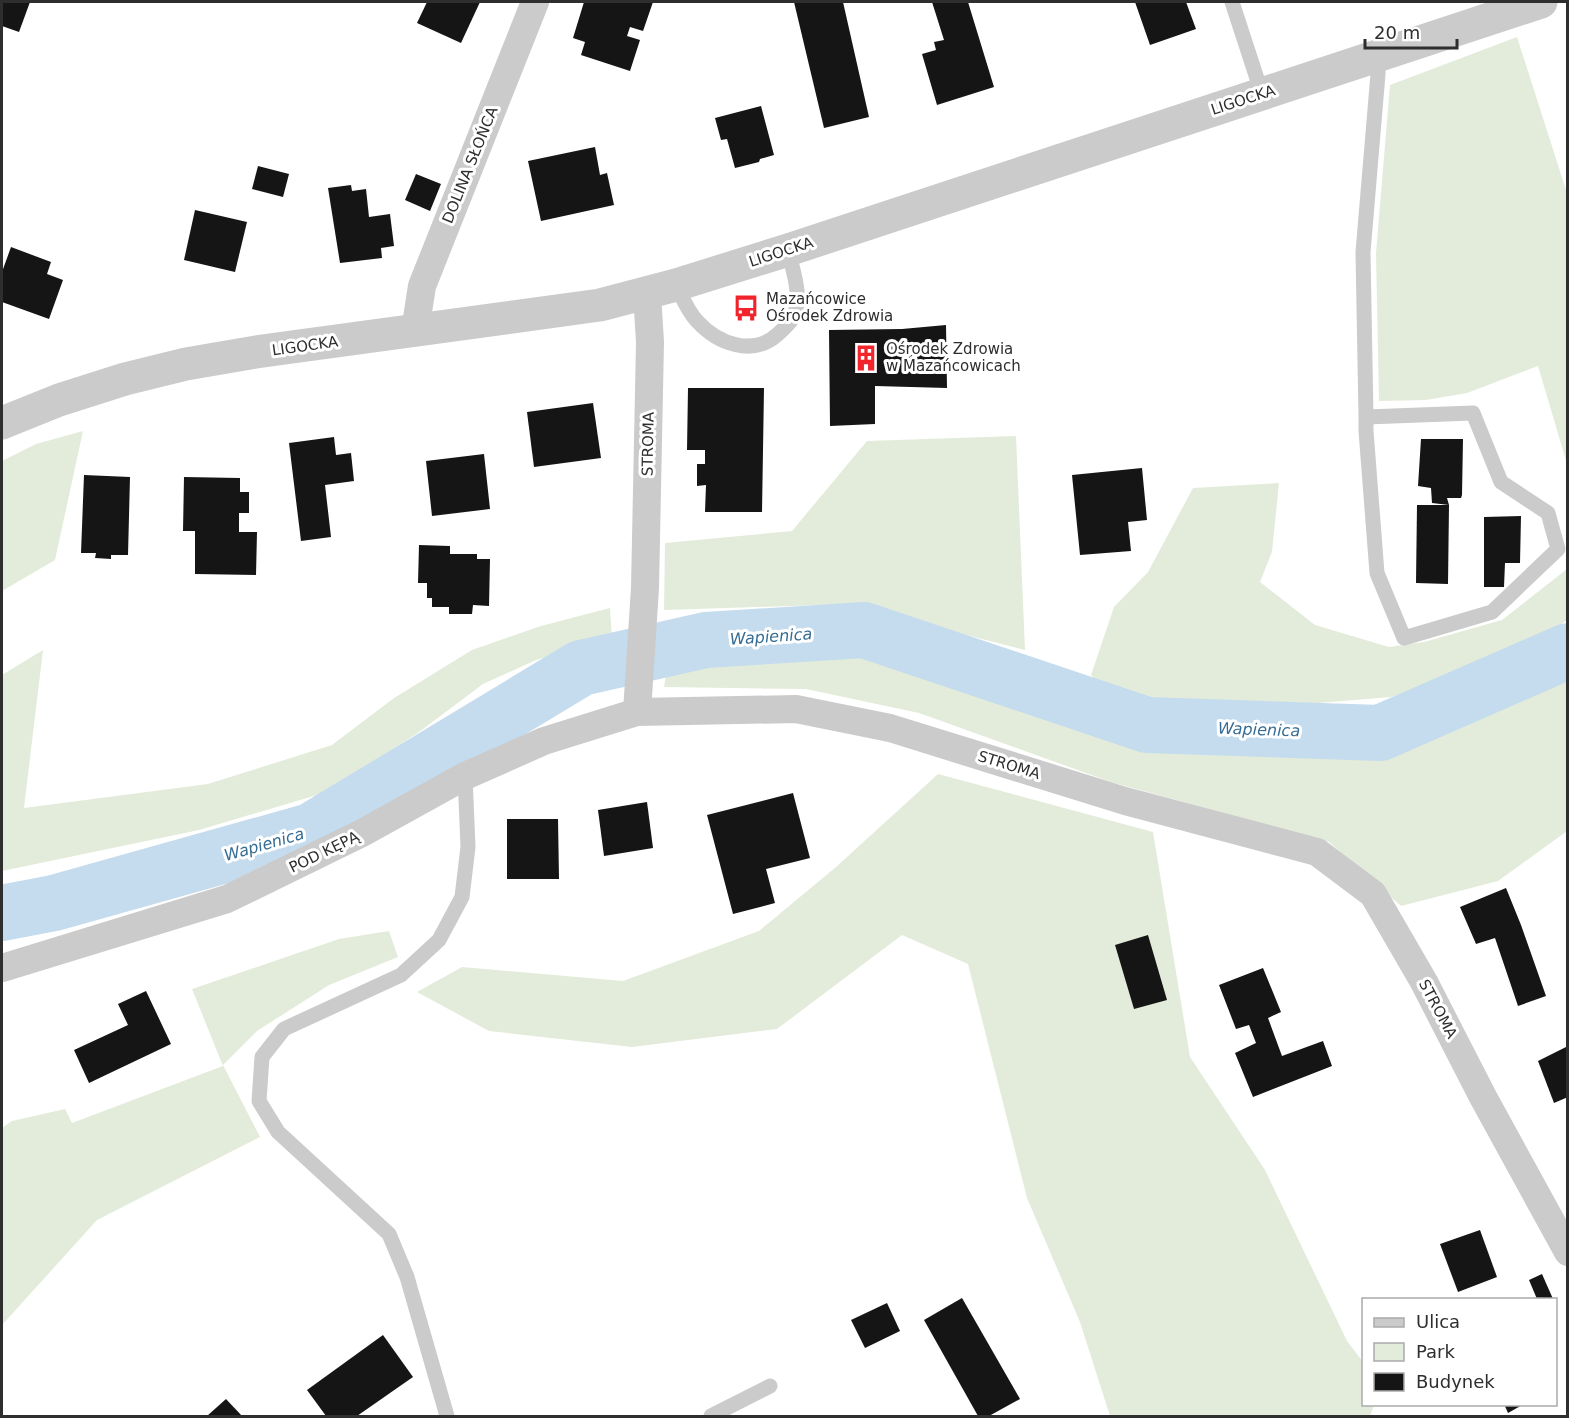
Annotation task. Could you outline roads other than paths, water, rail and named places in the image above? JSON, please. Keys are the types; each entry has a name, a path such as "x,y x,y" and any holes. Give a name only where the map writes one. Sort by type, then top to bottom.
{"street":[{"name":"DOLINA SŁOŃCA","path":"415,331 422,286 535,2"},
{"name":"LIGOCKA","path":"2,423 59,400 186,364 256,352 600,305 662,290 1541,2"},
{"name":"STROMA","path":"662,290 650,342 645,588 638,712 796,709 890,728 1125,801 1317,852 1373,894 1424,982 1483,1097 1568,1252"},
{"name":"POD KĘPĄ","path":"2,968 227,899 362,833 465,776 544,741 638,712"}],"lane":[{"path":"1232,2 1262,94"},
{"path":"1366,417 1473,413 1501,482 1548,513 1558,549 1492,612 1404,638 1377,573 1366,417 1363,252 1378,55"},
{"path":"662,290 696,321 726,343 756,347 774,338 792,322 797,304 788,250"},
{"path":"447,1416 407,1277 388,1233 278,1132 260,1101 262,1057 285,1029 401,975 439,940 462,897 468,847 465,776"},
{"path":"711,1416 770,1386"}],"waterway":[{"name":"Wapienica","path":"2,913 54,903 311,831 581,668 706,640 864,630 1147,725 1380,733 1568,651"}],"place":[{"name":"Mazańcowice Ośrodek Zdrowia","path":"746,308"},
{"name":"Ośrodek Zdrowia w Mazańcowicach","path":"866,358"}]}
